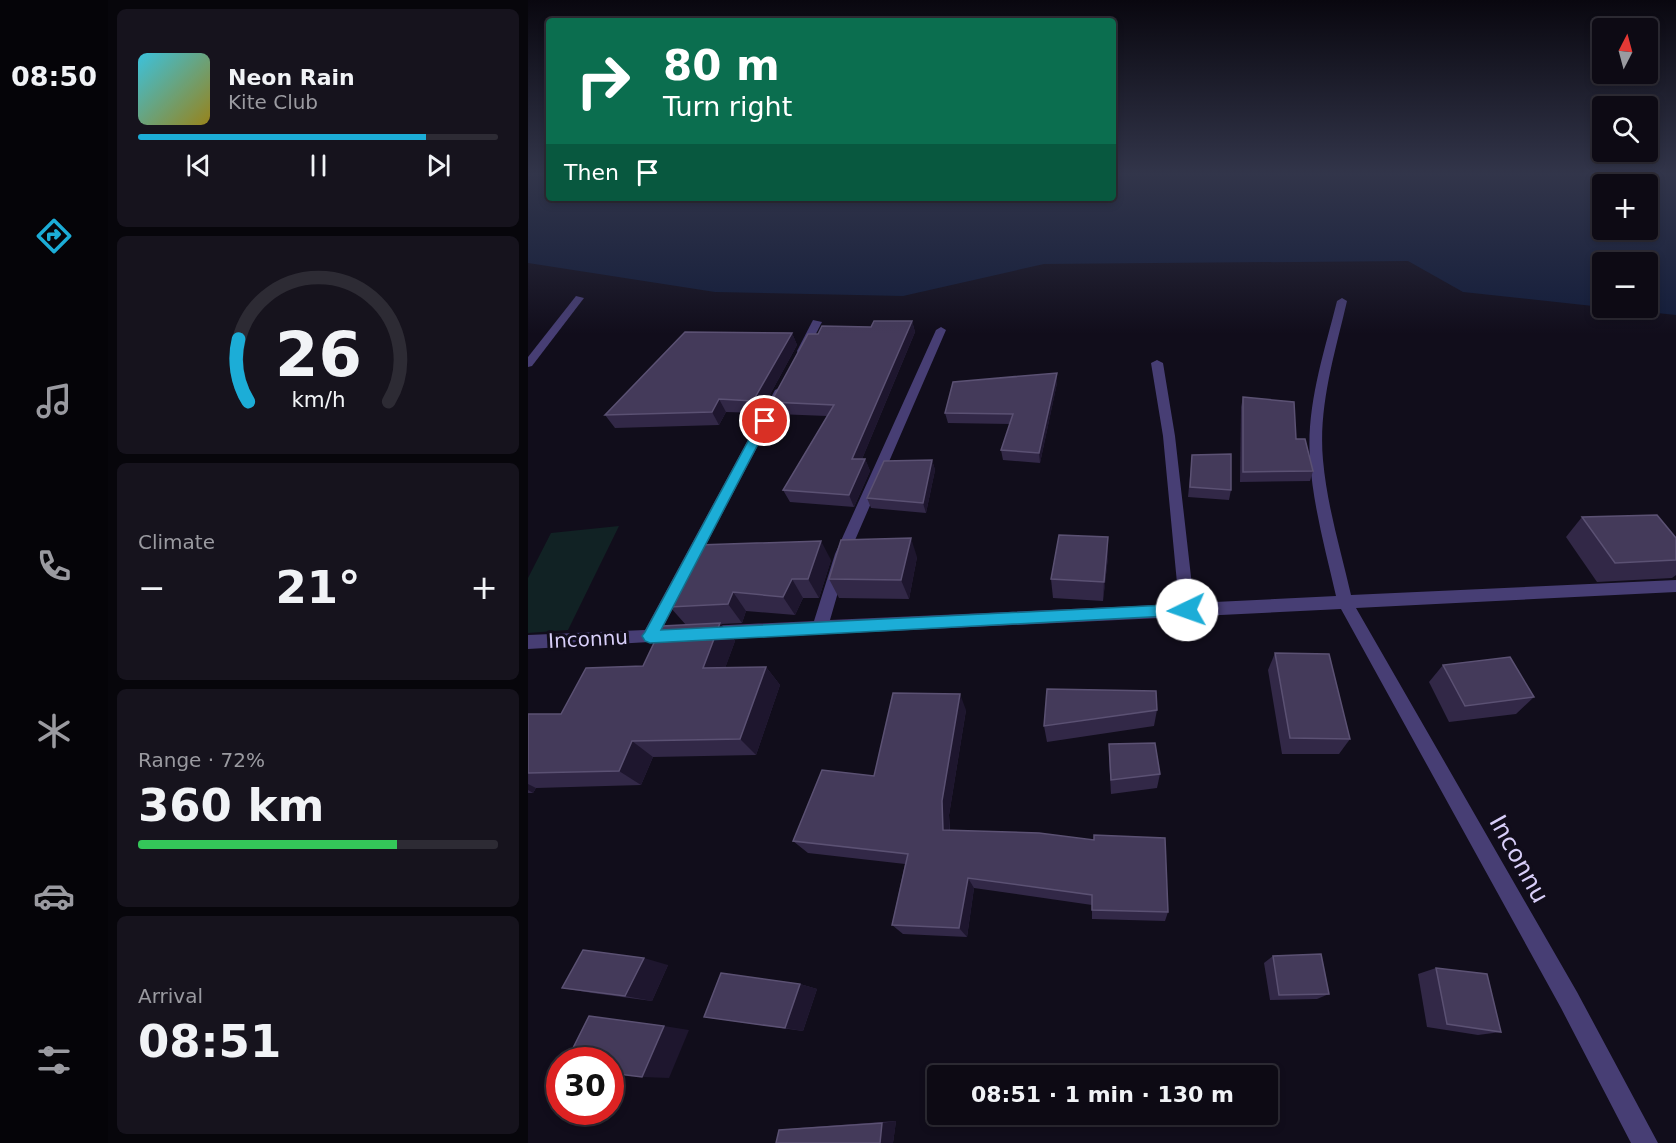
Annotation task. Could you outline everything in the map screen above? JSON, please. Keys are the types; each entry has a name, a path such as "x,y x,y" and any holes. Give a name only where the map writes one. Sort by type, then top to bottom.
{"street":[{"path":"528,364 579,298"},
{"name":"Inconnu","path":"1342,301 1319,396 1316,459 1323,508 1345,602 1569,1000 1645,1143"},
{"path":"650,636 817,322"},
{"path":"820,628 842,554 941,330"},
{"path":"1157,363 1169,436 1187,610"},
{"name":"Inconnu","path":"528,642 1676,586"}],"shaded area":[{"path":"619,526 568,630 528,633 528,578 551,533"}],"water":[{"path":"528,227 1592,227 1592,240 1658,240 1658,227 1676,227 1676,315 1658,313 1658,252 1592,252 1592,306 1463,292 1408,261 1044,264 903,296 715,292 528,263"}],"building":[{"path":"874,321 912,321 852,459 865,459 849,495 783,490 834,405 771,402 808,334 818,334 822,326 871,327"},
{"path":"685,332 792,333 753,401 719,399 712,412 605,415"},
{"path":"1057,373 1039,453 1001,450 1013,414 945,413 953,382"},
{"path":"1243,397 1294,402 1296,439 1305,439 1313,471 1243,472"},
{"path":"1231,454 1231,490 1190,487 1192,455"},
{"path":"932,460 923,503 867,498 884,461"},
{"path":"1657,515 1676,538 1676,560 1615,563 1582,517"},
{"path":"1059,535 1108,537 1104,582 1051,579"},
{"path":"911,538 901,580 829,579 841,540"},
{"path":"821,541 808,579 792,579 783,597 733,592 728,604 670,607 698,545"},
{"path":"720,623 703,668 766,667 740,739 632,741 619,771 528,773 528,714 561,714 586,668 643,666 662,626"},
{"path":"1275,653 1329,654 1350,739 1290,738"},
{"path":"1510,657 1534,697 1465,706 1443,665"},
{"path":"1047,689 1156,691 1157,710 1044,726"},
{"path":"893,693 960,694 942,801 943,830 1039,833 1094,840 1094,835 1165,838 1168,912 1092,910 1092,895 968,878 959,928 892,925 908,854 793,841 822,770 874,776"},
{"path":"1155,743 1160,774 1111,780 1109,744"},
{"path":"583,950 644,958 625,996 562,988"},
{"path":"1321,954 1329,994 1279,995 1273,956"},
{"path":"1436,968 1487,974 1501,1032 1447,1024"},
{"path":"721,973 800,984 785,1028 704,1017"},
{"path":"589,1016 664,1026 642,1077 624,1075 624,1047 574,1047"},
{"path":"882,1123 880,1143 776,1143 779,1130"}],"route":[{"path":"765,421 650,636 1187,610"}]}
